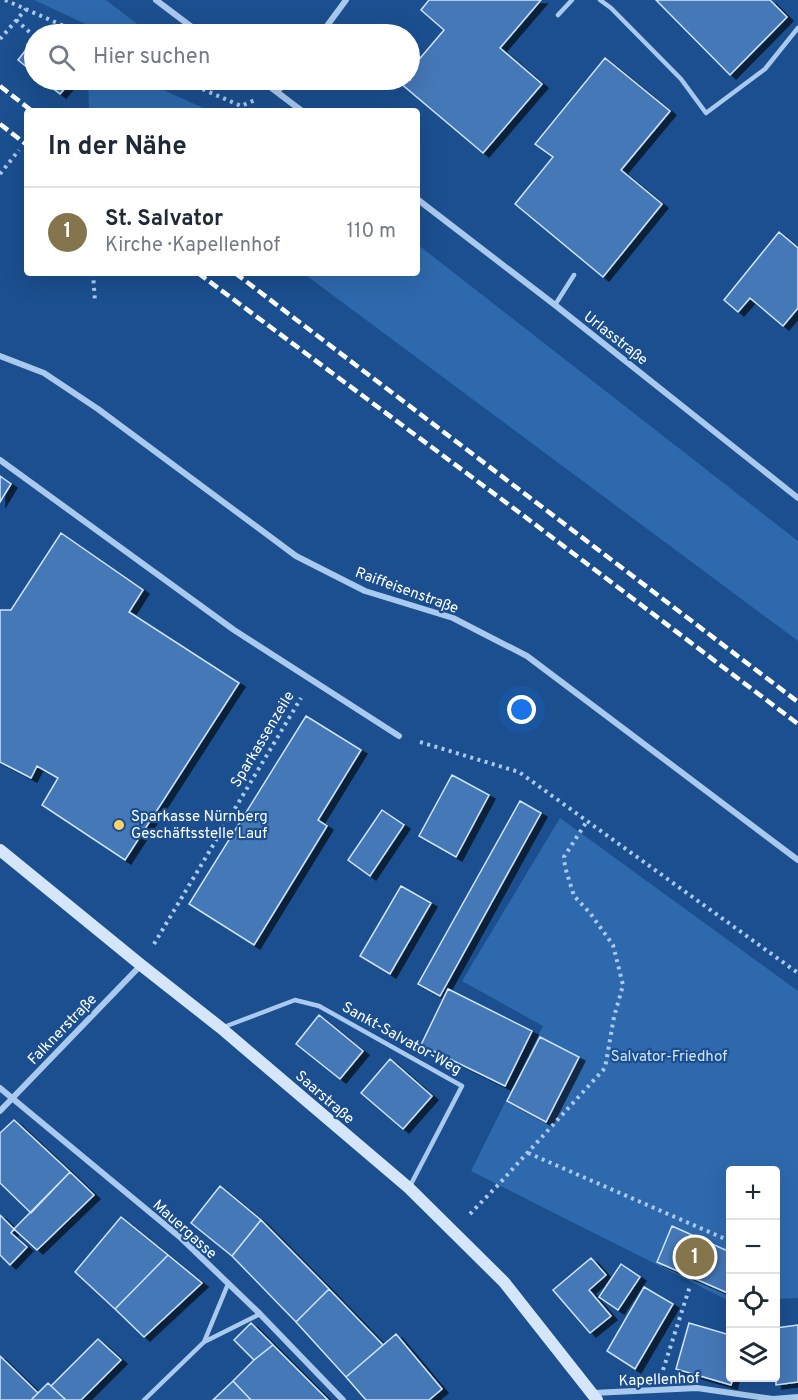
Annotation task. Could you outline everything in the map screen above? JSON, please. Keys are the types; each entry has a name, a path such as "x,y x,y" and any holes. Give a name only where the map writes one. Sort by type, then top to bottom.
{"street":[{"path":"156,0 188,24"},
{"path":"328,24 346,0"},
{"path":"274,90 298,108"},
{"name":"Urlasstraße","path":"420,202 555,305 798,498"},
{"name":"Raiffeisenstraße","path":"0,356 44,373 98,409 296,556 365,591 453,618 527,656 798,860"},
{"path":"0,460 234,630 399,736"},
{"name":"Saarstraße","path":"0,850 221,1028 409,1188 504,1281 594,1397"},
{"name":"Falknerstraße","path":"0,1111 141,965"},
{"name":"Mauergasse","path":"0,1088 181,1238 260,1314 343,1400"},
{"name":"Kapellenhof","path":"594,1397 697,1388 773,1399 798,1397"}],"lane":[{"path":"558,15 572,0"},
{"path":"600,0 611,8 681,79 706,113 765,69 798,28"},
{"path":"555,305 574,275"},
{"name":"Sankt-Salvator-Weg","path":"221,1028 295,1000 319,1006 462,1086 409,1188"},
{"path":"204,1342 228,1284"},
{"path":"144,1400 204,1342 260,1314"}],"path":[{"path":"5,0 60,24"},
{"path":"0,39 26,9"},
{"path":"16,20 24,27"},
{"path":"205,90 241,106 277,92"},
{"path":"0,174 19,150"},
{"path":"93,276 95,302"},
{"name":"Sparkassenzeile","path":"141,965 312,680"},
{"path":"399,736 519,772 798,973"},
{"path":"469,1215 605,1068 614,1017 623,985 613,945 590,913 574,896 564,867 564,857 587,821"},
{"path":"528,1153 726,1239"},
{"path":"656,1390 690,1286"}],"green space":[{"path":"34,0 106,0 137,24 86,24"},
{"path":"88,90 163,90 203,108 89,108"},
{"path":"420,246 798,541 798,641 307,276 420,276"},
{"name":"Salvator-Friedhof","path":"560,818 798,991 798,1298 780,1299 780,1166 726,1166 726,1299 471,1171 543,1026 462,981"}],"building":[{"path":"429,0 541,0 500,48 542,84 483,153 408,90 420,90 420,58 444,30 421,10"},
{"path":"656,0 770,0 787,17 730,75"},
{"path":"24,52 24,65 18,60"},
{"path":"605,58 670,111 621,170 662,204 603,277 515,204 553,157 535,144"},
{"path":"779,232 798,248 798,308 783,326 750,298 738,312 724,300"},
{"path":"0,476 11,484 0,502"},
{"path":"61,533 143,590 129,612 239,683 125,860 42,805 58,778 37,766 31,778 0,762 0,610 11,610"},
{"path":"306,716 361,750 318,820 327,826 254,945 189,904"},
{"path":"452,775 489,795 456,857 419,836"},
{"path":"520,801 541,813 440,996 418,984"},
{"path":"382,810 404,825 370,876 348,860"},
{"path":"401,886 431,903 390,974 360,956"},
{"path":"448,989 532,1031 505,1086 421,1045"},
{"path":"319,1015 363,1051 340,1079 296,1044"},
{"path":"540,1037 579,1057 546,1122 507,1101"},
{"path":"390,1059 432,1096 403,1129 361,1093"},
{"path":"14,1120 70,1172 31,1213 0,1183 0,1133"},
{"path":"70,1172 94,1195 37,1250 14,1229"},
{"path":"220,1186 261,1220 232,1256 191,1223"},
{"path":"0,1215 14,1229 11,1233 27,1247 10,1265 0,1255"},
{"path":"121,1217 168,1255 115,1309 75,1272"},
{"path":"261,1220 329,1289 296,1322 232,1256"},
{"path":"672,1226 726,1250 726,1292 657,1262"},
{"path":"168,1255 202,1283 144,1337 115,1309"},
{"path":"591,1258 606,1275 589,1290 611,1316 590,1333 553,1290"},
{"path":"621,1264 640,1277 618,1310 599,1297"},
{"path":"644,1287 673,1304 635,1369 607,1351"},
{"path":"329,1289 383,1345 346,1377 296,1322"},
{"path":"251,1323 273,1345 254,1360 234,1340"},
{"path":"689,1323 726,1334 726,1382 732,1382 731,1385 676,1369"},
{"path":"798,1325 798,1382 776,1385 776,1382 780,1382 780,1327"},
{"path":"396,1334 442,1389 429,1400 366,1400 346,1377"},
{"path":"98,1339 121,1360 81,1400 66,1400 51,1386"},
{"path":"273,1345 328,1400 251,1400 233,1381"},
{"path":"0,1356 38,1393 31,1400 0,1400"},
{"path":"233,1381 251,1400 213,1400"},
{"path":"48,1383 51,1386 66,1400 31,1400"}],"railway":[{"path":"0,86 28,108"},
{"path":"0,124 24,143"},
{"path":"202,276 798,724"},
{"path":"239,276 798,702"}],"place":[{"name":"Sparkasse Nürnberg Geschäftsstelle Lauf","path":"119,825"},
{"name":"St. Salvator","path":"695,1257"}]}
